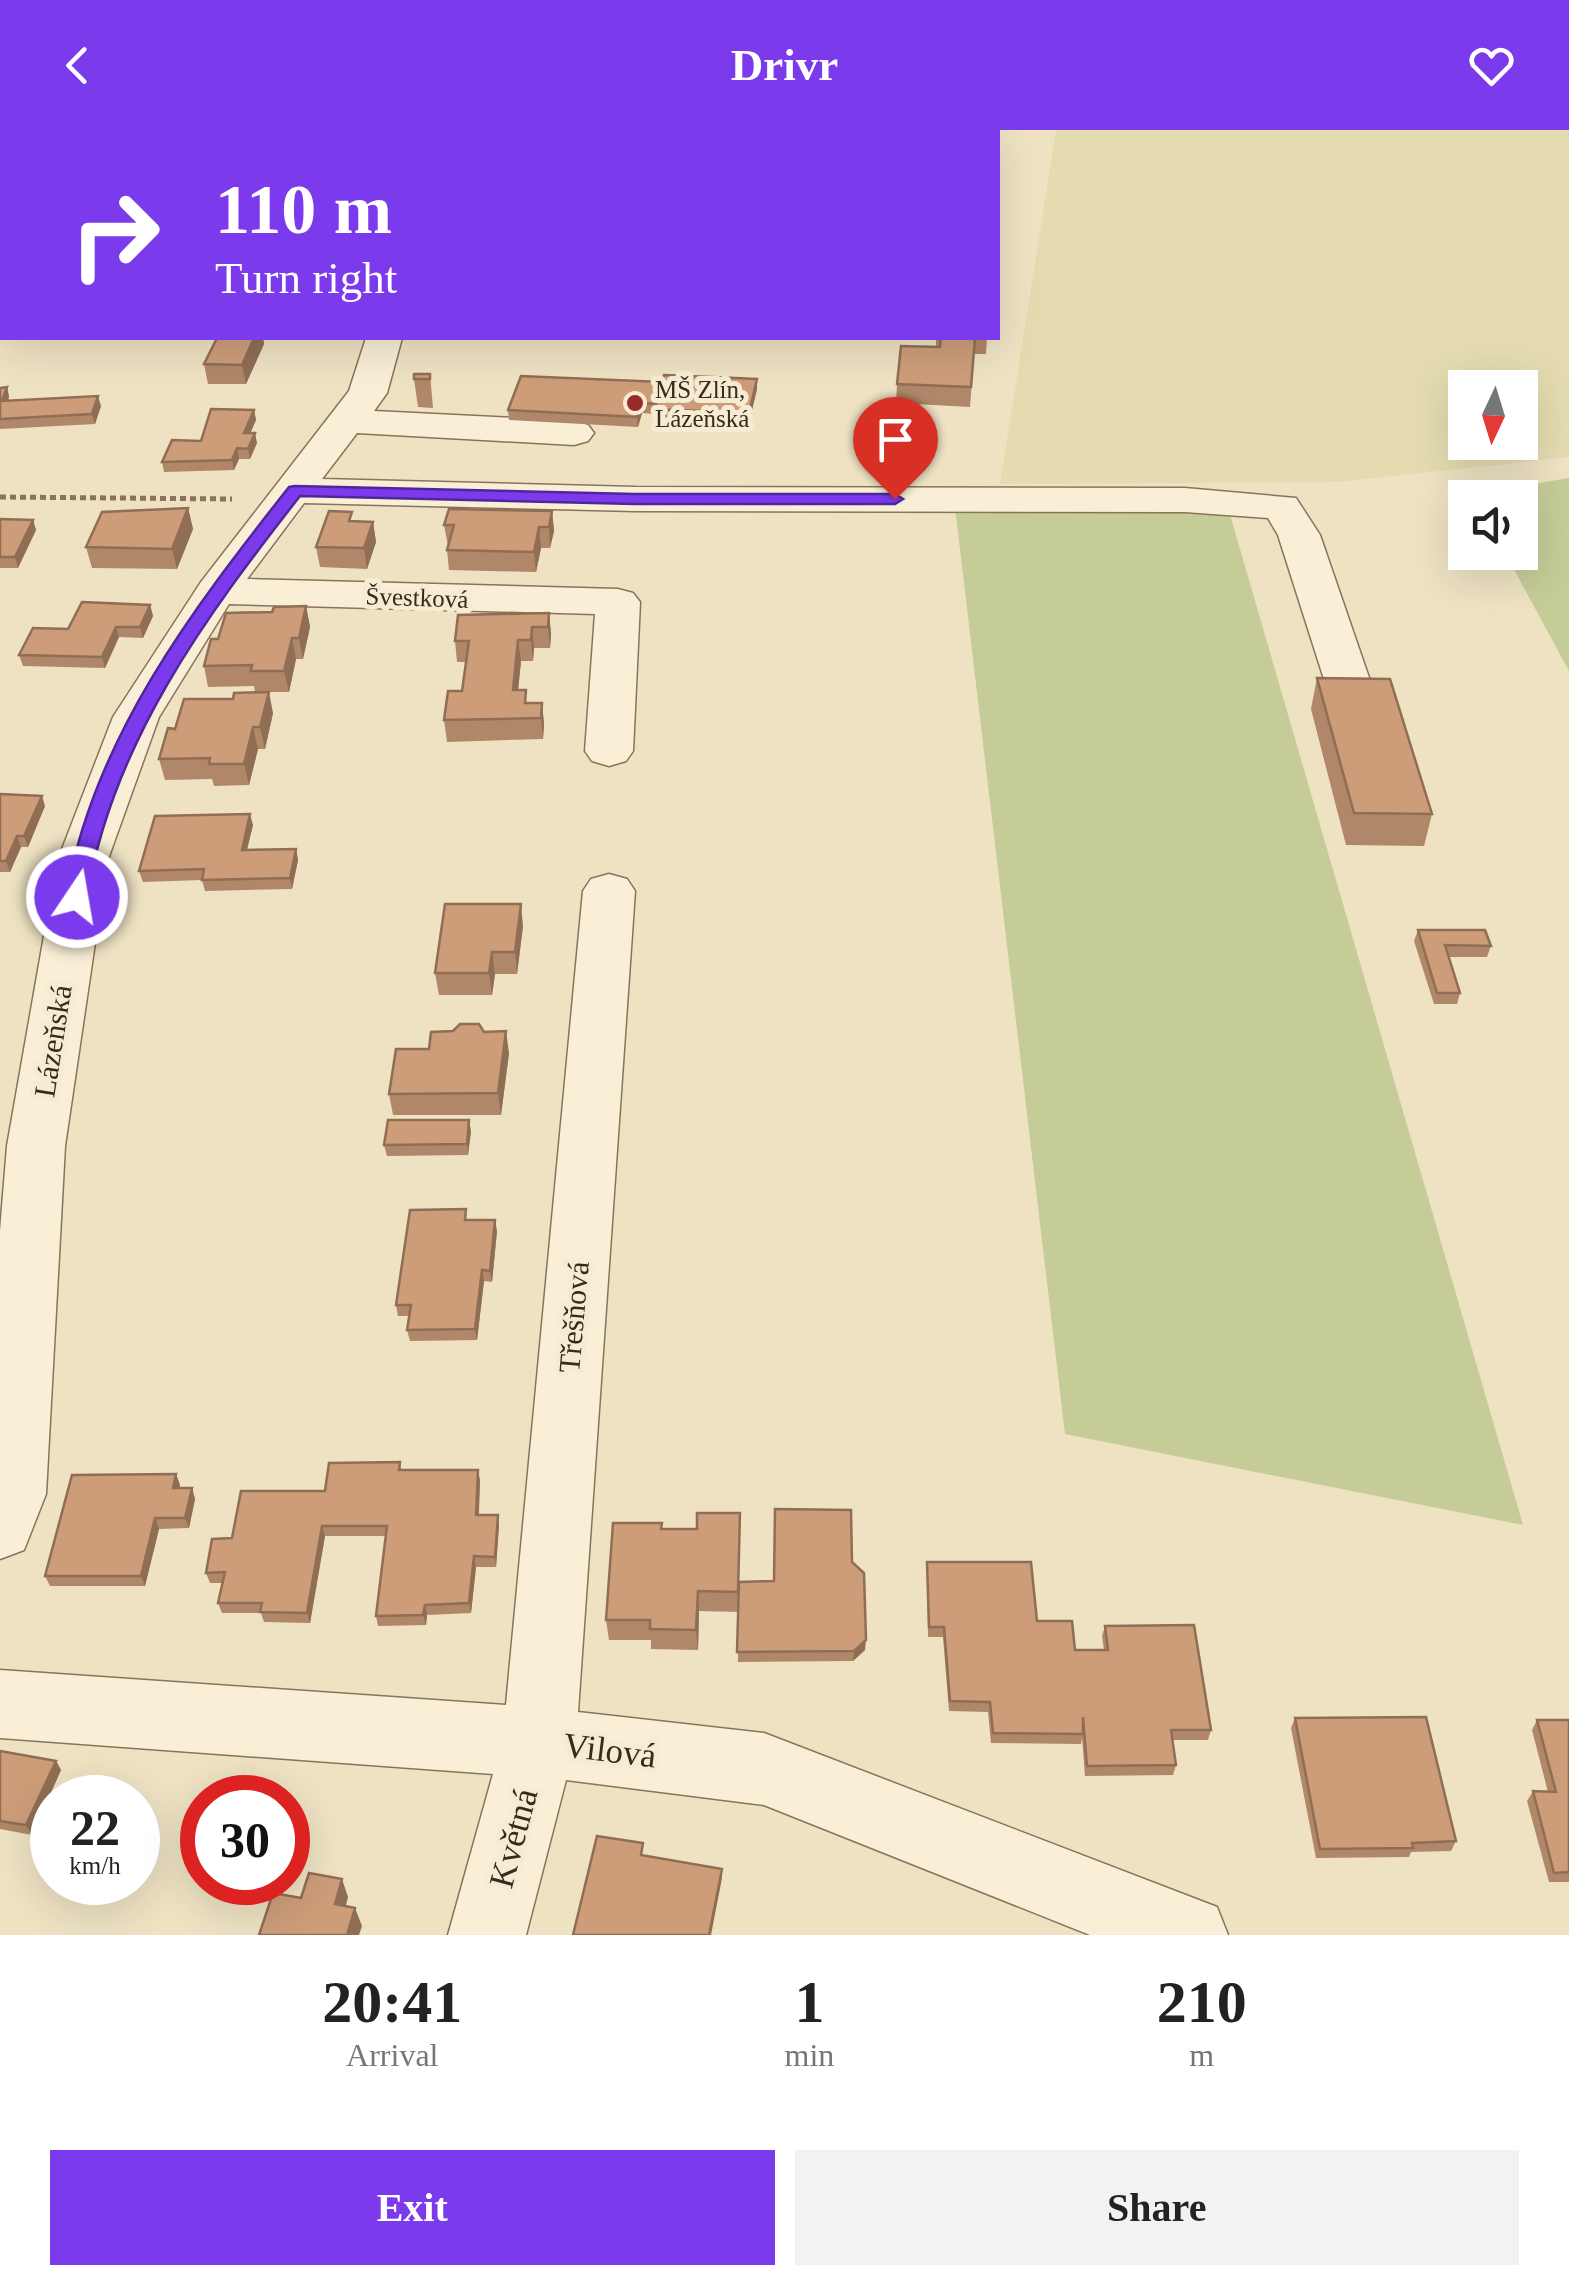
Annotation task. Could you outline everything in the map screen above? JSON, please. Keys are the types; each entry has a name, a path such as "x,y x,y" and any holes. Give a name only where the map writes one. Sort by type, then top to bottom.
{"street":[{"name":"Lázeňská","path":"0,1529 12,1494 36,1146 82,862 136,718 216,591 347,420 374,378 384,340"},
{"path":"347,420 574,433"},
{"path":"292,495 1185,500 1281,507 1299,535 1352,698"},
{"name":"Švestková","path":"216,591 618,602 608,751"},
{"name":"Třešňová","path":"540,1742 609,892"},
{"name":"Vilová","path":"0,1704 540,1742 764,1769 1189,1935"},
{"name":"Květná","path":"488,1935 540,1742"}],"path":[{"path":"0,496 292,495"}],"shaded area":[{"path":"1056,130 1569,130 1569,457 1338,482 1000,484"}],"green space":[{"path":"1569,478 1569,671 1514,570 1538,570 1538,483"},
{"path":"955,507 1229,511 1523,1525 1065,1434"}],"building":[{"path":"216,340 253,340 242,365 204,364"},
{"path":"941,340 975,340 971,387 897,384 901,346 940,347"},
{"path":"414,374 430,374 430,379 414,379"},
{"name":"MŠ Zlín, Lázeňská","path":"664,375 757,379 749,413 654,409 656,404 641,403 637,417 508,410 521,376 662,382"},
{"path":"7,387 2,401 98,396 92,414 0,419 0,388"},
{"path":"211,409 254,410 244,433 255,433 248,449 237,448 232,460 162,462 172,440 201,441"},
{"path":"188,508 172,549 86,547 102,512"},
{"path":"449,509 552,511 549,527 539,527 534,552 447,550 454,525 444,525"},
{"path":"329,511 352,512 349,521 373,522 364,548 316,547"},
{"path":"0,519 33,520 15,557 0,557"},
{"path":"82,602 150,605 140,627 116,627 102,657 19,655 33,628 68,629"},
{"path":"306,606 299,638 292,638 284,671 251,671 252,665 204,666 211,639 218,639 226,613 272,612 274,607"},
{"path":"549,613 548,627 532,627 531,640 518,640 513,690 526,690 525,703 542,703 541,718 444,720 448,691 462,691 469,641 455,641 458,615"},
{"path":"1317,678 1390,679 1432,814 1354,813"},
{"path":"269,692 260,727 253,727 244,764 209,764 210,758 159,759 168,728 175,729 184,699 233,699 234,693"},
{"path":"0,794 42,796 24,836 17,836 6,861 0,861"},
{"path":"250,814 242,850 296,849 290,878 202,880 204,869 139,871 155,816"},
{"path":"445,904 521,904 515,952 492,952 489,973 435,973"},
{"path":"1418,930 1485,930 1491,946 1445,945 1460,993 1437,993"},
{"path":"460,1024 479,1024 484,1032 506,1031 498,1093 389,1094 396,1049 429,1049 431,1032 453,1031"},
{"path":"388,1120 469,1120 467,1144 384,1145"},
{"path":"466,1209 465,1220 495,1220 490,1271 482,1270 475,1329 407,1330 411,1305 396,1305 410,1210"},
{"path":"400,1462 399,1470 478,1470 476,1515 498,1515 495,1557 474,1556 469,1603 425,1605 423,1615 376,1616 387,1526 322,1526 307,1613 260,1612 262,1603 218,1603 225,1572 206,1573 212,1539 232,1538 241,1491 325,1491 329,1463"},
{"path":"176,1474 173,1488 192,1488 185,1518 155,1518 141,1576 45,1576 72,1475"},
{"path":"775,1509 851,1510 852,1562 864,1573 866,1640 854,1651 737,1652 739,1582 774,1581"},
{"path":"697,1513 740,1513 738,1592 698,1591 696,1630 650,1629 650,1620 606,1620 613,1523 662,1523 661,1529 697,1529"},
{"path":"927,1562 1031,1562 1037,1621 1072,1621 1075,1650 1108,1650 1105,1626 1194,1625 1211,1730 1171,1730 1176,1765 1087,1766 1083,1717 1083,1734 993,1733 990,1702 950,1701 944,1627 929,1627"},
{"path":"1426,1717 1456,1841 1412,1843 1413,1848 1320,1849 1295,1718"},
{"path":"1537,1720 1569,1720 1569,1872 1554,1873 1533,1791 1556,1792"},
{"path":"0,1751 56,1761 49,1775 30,1775 30,1816 26,1825 0,1821"},
{"path":"597,1836 643,1843 641,1855 722,1869 709,1935 573,1935"},
{"path":"310,1873 342,1879 335,1904 355,1908 347,1935 259,1935 269,1905 310,1905"}],"place":[{"name":"MŠ Zlín, Lázeňská","path":"635,403"}],"route":[{"path":"77,897 82,862 136,718 216,591 295,491 635,499 895,499"}]}
